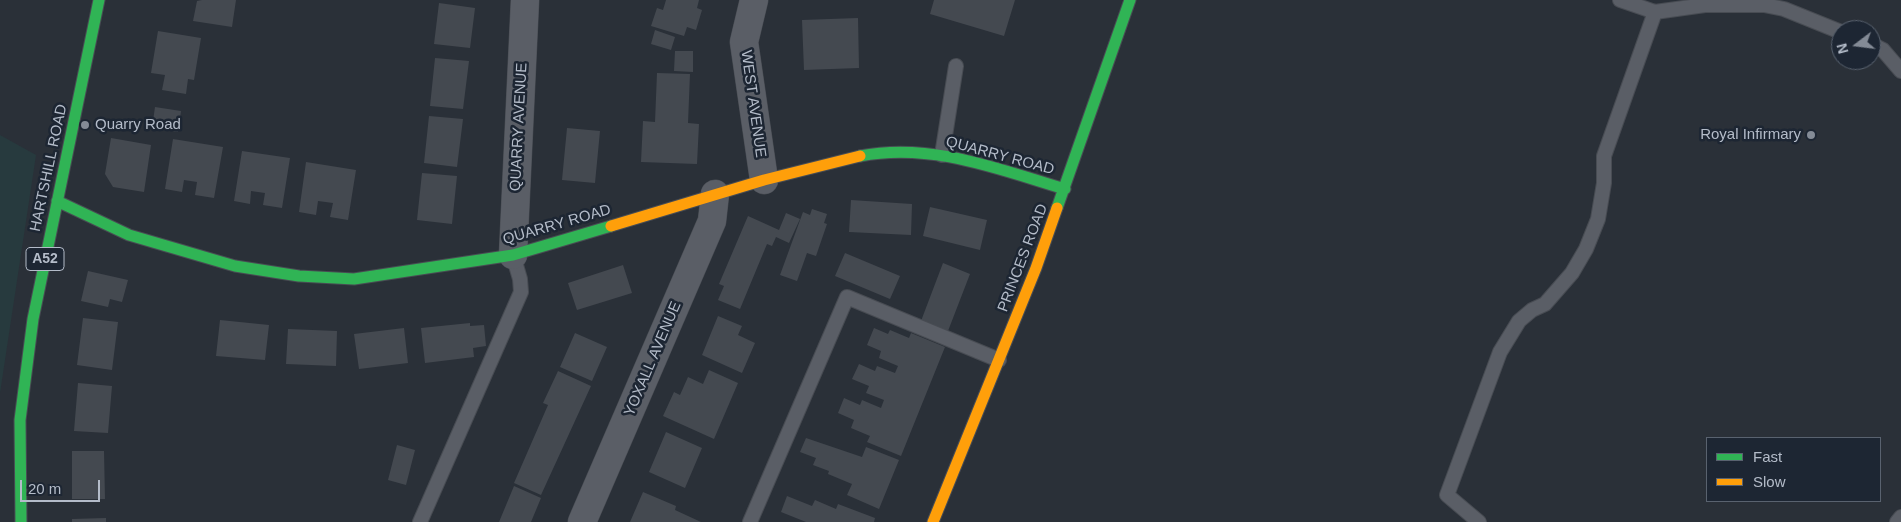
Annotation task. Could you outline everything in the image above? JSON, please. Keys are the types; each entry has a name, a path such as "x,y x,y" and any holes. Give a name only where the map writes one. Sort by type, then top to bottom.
{"street":[{"name":"HARTSHILL ROAD","path":"21,522 20,420 33,319 99,0"},
{"name":"QUARRY AVENUE","path":"512,255 525,0"},
{"name":"WEST AVENUE","path":"754,0 744,42 764,180"},
{"name":"PRINCES ROAD","path":"933,522 1036,268 1130,0"},
{"name":"QUARRY ROAD","path":"57,201 129,235 235,266 299,276 354,279 512,255 764,180 881,152 912,151 958,158 1065,189"},
{"name":"YOXALL AVENUE","path":"582,522 712,222 714,194"}],"lane":[{"path":"1620,0 1655,12 1705,5 1764,5 1784,9 1831,28"},
{"path":"1479,522 1446,495 1500,352 1519,321 1532,310 1545,304 1572,273 1586,249 1598,219 1604,183 1604,156 1655,12"},
{"path":"1881,49 1901,71"},
{"path":"942,155 956,66"},
{"path":"420,522 521,292 520,279 512,255"},
{"path":"750,522 847,297 999,360"},
{"path":"1897,522 1901,517"}],"green space":[{"path":"0,135 36,155 0,393"}],"building":[{"path":"236,0 232,27 193,21 197,1"},
{"path":"666,0 699,0 697,8 702,10 696,30 687,27 684,36 651,26 657,8 663,10"},
{"path":"934,0 1015,0 1004,36 930,14"},
{"path":"439,3 475,8 470,48 434,44"},
{"path":"858,18 859,68 804,70 802,20"},
{"path":"655,30 675,37 671,50 651,44"},
{"path":"158,31 201,38 194,80 188,79 186,94 162,90 165,75 151,73"},
{"path":"675,51 693,51 693,72 674,71"},
{"path":"435,58 469,61 463,109 430,106"},
{"path":"657,73 690,74 688,123 699,124 697,164 641,162 643,121 655,122"},
{"path":"155,107 181,111 178,132 152,128"},
{"path":"429,116 463,119 457,167 424,163"},
{"path":"567,128 600,131 595,183 562,180"},
{"path":"111,138 151,145 144,192 113,187 105,174"},
{"path":"173,139 223,147 214,198 195,195 197,182 184,180 182,192 165,189"},
{"path":"242,151 290,158 282,208 263,205 265,193 251,191 250,204 234,201"},
{"path":"306,162 356,170 348,220 330,217 333,203 318,201 316,215 299,212"},
{"path":"422,173 457,176 452,224 417,220"},
{"path":"851,200 912,204 911,235 849,232"},
{"path":"930,207 987,220 980,250 923,236"},
{"path":"812,209 827,214 824,223 827,224 816,256 807,253 797,281 780,275 803,212 810,215"},
{"path":"786,213 800,219 789,243 776,237 772,246 767,244 740,309 718,300 724,286 719,284 748,216 779,230"},
{"path":"845,253 900,276 890,299 835,276"},
{"path":"943,263 970,274 948,331 921,321"},
{"path":"623,265 632,293 577,310 568,283"},
{"path":"88,271 128,280 122,302 110,299 108,307 81,301"},
{"path":"718,316 742,326 738,335 755,343 742,373 702,355"},
{"path":"83,318 118,322 112,370 77,365"},
{"path":"220,320 269,325 265,360 216,356"},
{"path":"470,323 470,326 484,325 486,346 473,348 474,357 425,363 421,328"},
{"path":"404,328 408,363 359,369 354,334"},
{"path":"874,328 888,334 890,330 909,338 911,333 945,347 901,456 867,442 870,436 851,428 854,420 838,413 844,398 860,405 862,400 881,408 884,400 866,393 869,386 852,379 859,364 875,371 877,366 895,373 898,366 879,358 881,351 867,345"},
{"path":"288,329 337,331 336,366 286,364"},
{"path":"575,333 607,347 592,381 560,367"},
{"path":"709,370 738,383 714,439 663,416 674,392 680,395 688,377 703,384"},
{"path":"558,371 591,386 541,495 514,483 548,405 543,403"},
{"path":"78,383 112,386 108,433 74,431"},
{"path":"666,432 702,448 685,488 649,472"},
{"path":"806,438 862,457 866,447 899,460 879,509 847,495 852,484 828,474 829,471 813,465 816,458 800,452"},
{"path":"397,445 415,450 406,485 388,480"},
{"path":"72,451 104,451 105,499 72,499"},
{"path":"514,486 541,498 531,522 499,522"},
{"path":"643,492 676,506 675,510 701,522 630,522"},
{"path":"787,496 812,506 815,500 836,509 838,504 875,518 874,522 806,522 781,512"},
{"path":"106,518 106,522 72,522 72,519"}],"traffic: fast":[{"path":"21,522 20,420 33,319 99,0"},
{"path":"1057,208 1130,0"},
{"path":"860,156 913,152 938,155 989,166 1065,189"},
{"path":"57,201 129,235 235,266 299,276 354,279 513,255 611,226"}],"traffic: slow":[{"path":"611,226 764,180 860,156"},
{"path":"933,522 1036,268 1057,208"}],"place":[{"name":"Quarry Road","path":"85,125"},
{"name":"Royal Infirmary","path":"1811,135"}]}
